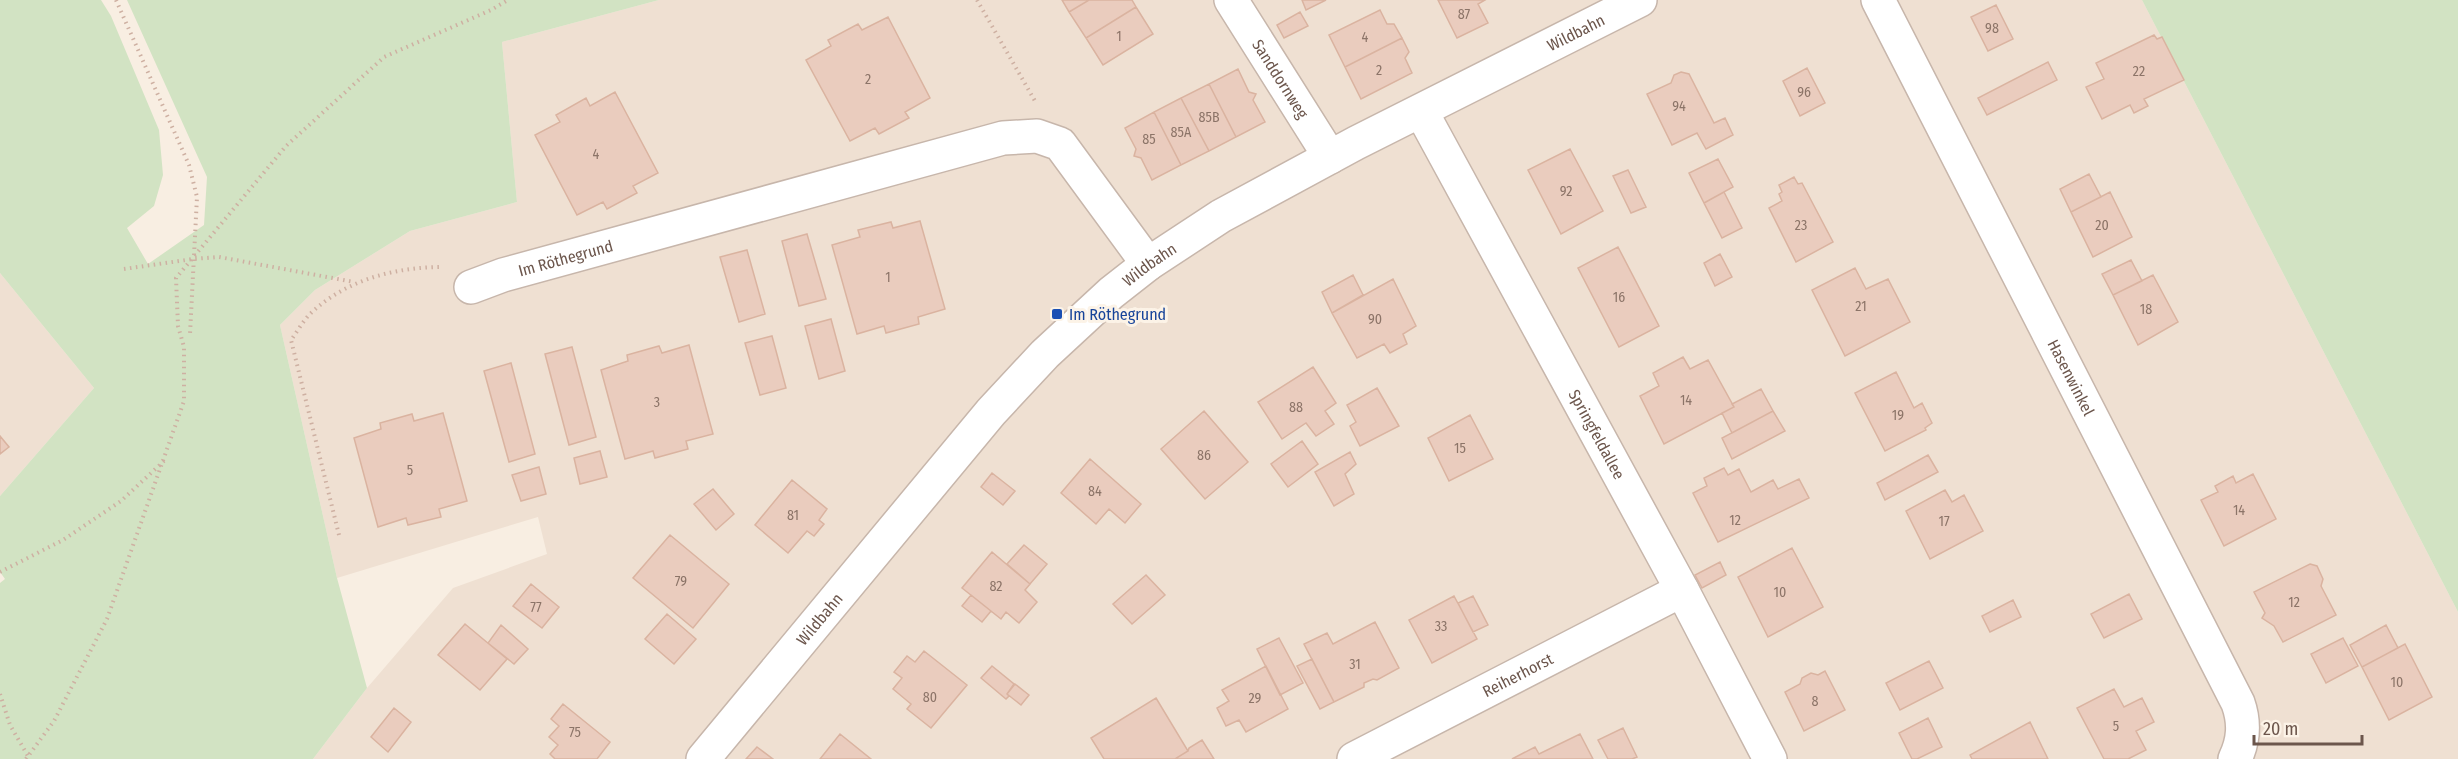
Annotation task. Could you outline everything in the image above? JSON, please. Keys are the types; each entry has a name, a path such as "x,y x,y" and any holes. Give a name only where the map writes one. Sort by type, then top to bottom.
{"street":[{"name":"Sanddornweg","path":"1232,0 1330,157"},
{"name":"Wildbahn","path":"703,759 991,412 1076,324 1148,264 1221,216 1330,157 1640,0"},
{"name":"Hasenwinkel","path":"1878,0 2238,703 2243,718 2243,737 2235,759"},
{"name":"Springfeldallee","path":"1421,111 1682,590 1770,759"},
{"name":"Im Röthegrund","path":"471,287 503,275 1003,138 1037,136 1060,144"},
{"path":"1060,144 1148,264"},
{"name":"Reiherhorst","path":"1354,759 1682,590"}],"path":[{"path":"116,0 189,165 197,197 189,334"},
{"path":"0,694 10,725 28,758 54,721 107,619 184,401 184,346 178,326 176,278 286,146 384,57 491,10 508,0"},
{"path":"977,0 1060,144"},
{"path":"124,269 219,257 355,282"},
{"path":"339,535 291,340 309,314 355,282 417,267 459,267 471,287"},
{"path":"0,572 72,534 121,501 164,460"}],"shaded area":[{"path":"659,0 2142,0 2458,612 2458,759 313,759 367,688 453,588 547,554 538,517 337,578 280,325 315,290 410,231 517,202 502,42"},
{"path":"0,273 94,388 0,496"}],"green space":[{"path":"0,0 101,0 111,16 159,130 163,175 154,206 127,228 148,264 204,225 207,177 127,0 659,0 502,42 517,202 410,231 315,290 280,325 337,578 367,688 313,759 0,759 0,583 5,579 0,572 0,496 94,388 0,273"},
{"path":"2142,0 2458,0 2458,612"}],"building":[{"path":"1062,0 1089,0 1069,12"},
{"path":"1089,0 1132,0 1136,7 1086,38 1069,12"},
{"path":"1302,0 1326,0 1306,10"},
{"path":"1438,0 1485,0 1478,4 1488,23 1457,38"},
{"path":"1996,5 2013,39 1988,51 1971,17"},
{"path":"1136,7 1153,34 1103,65 1086,38"},
{"path":"1380,10 1387,24 1394,24 1402,38 1345,67 1329,35"},
{"path":"1300,12 1308,26 1284,38 1277,25"},
{"path":"888,17 930,98 905,112 909,118 879,134 875,128 850,141 806,60 831,46 828,40 858,24 862,30"},
{"path":"2154,35 2157,39 2162,37 2184,80 2144,99 2148,106 2134,113 2130,105 2102,119 2086,87 2104,79 2096,63"},
{"path":"1402,38 1409,52 1405,58 1412,73 1361,99 1345,67"},
{"path":"2048,62 2057,80 1987,115 1978,98"},
{"path":"1807,68 1825,103 1800,116 1783,81"},
{"path":"1238,69 1249,92 1256,94 1253,100 1265,122 1236,137 1209,84"},
{"path":"1681,72 1689,74 1714,123 1725,118 1733,135 1706,149 1697,133 1672,145 1647,94 1671,83 1674,75"},
{"path":"1209,84 1236,137 1209,151 1181,98"},
{"path":"615,92 658,173 633,186 637,193 607,209 603,202 577,215 535,135 560,122 556,115 586,98 590,106"},
{"path":"1181,98 1209,151 1181,165 1154,112"},
{"path":"1154,112 1181,165 1152,180 1141,158 1134,156 1136,149 1125,128"},
{"path":"1570,149 1603,211 1561,234 1528,170"},
{"path":"1718,159 1733,187 1704,203 1689,173"},
{"path":"1628,170 1646,207 1631,213 1613,176"},
{"path":"2089,174 2101,197 2071,212 2060,189"},
{"path":"1794,177 1798,184 1802,183 1833,242 1796,262 1769,208 1782,201 1779,185"},
{"path":"1724,192 1742,228 1722,238 1704,203"},
{"path":"2110,192 2132,237 2093,257 2071,212"},
{"path":"920,221 945,309 918,317 919,324 886,333 884,326 857,334 832,245 860,237 858,230 891,222 893,228"},
{"path":"807,234 826,299 799,306 782,241"},
{"path":"1618,247 1659,326 1619,347 1578,268"},
{"path":"747,250 765,314 739,322 720,257"},
{"path":"1720,254 1732,277 1715,286 1704,263"},
{"path":"2131,260 2142,281 2113,295 2102,274"},
{"path":"1855,268 1866,289 1888,279 1910,322 1845,356 1812,290"},
{"path":"1353,275 1363,295 1332,313 1322,292"},
{"path":"2153,275 2178,322 2138,345 2113,295"},
{"path":"1393,279 1416,326 1403,334 1407,344 1390,353 1384,344 1357,358 1332,313"},
{"path":"831,319 845,371 819,379 805,326"},
{"path":"772,336 786,388 760,395 745,343"},
{"path":"689,345 713,434 686,441 688,449 655,458 653,451 625,459 601,370 628,361 627,355 659,346 662,353"},
{"path":"572,347 596,437 569,445 545,354"},
{"path":"1683,357 1690,369 1708,360 1734,407 1664,444 1640,396 1659,386 1653,373"},
{"path":"511,363 535,454 509,462 484,371"},
{"path":"1313,367 1336,403 1325,411 1334,424 1316,436 1306,423 1282,439 1258,402"},
{"path":"1896,372 1914,408 1922,403 1932,423 1925,428 1926,430 1885,451 1855,393"},
{"path":"1377,388 1399,426 1360,446 1350,426 1356,422 1347,405"},
{"path":"1761,389 1773,411 1732,433 1722,413 1734,407 1732,404"},
{"path":"1204,411 1248,462 1205,499 1161,449"},
{"path":"1773,411 1785,431 1732,459 1722,438"},
{"path":"443,413 467,501 439,509 441,517 408,525 406,518 378,527 354,438 381,429 380,423 412,414 414,421"},
{"path":"1470,415 1493,459 1449,481 1428,438"},
{"path":"0,436 9,447 0,454"},
{"path":"1302,441 1318,464 1288,487 1271,464"},
{"path":"600,451 607,477 580,484 574,458"},
{"path":"1350,452 1356,464 1345,474 1354,494 1334,506 1315,472"},
{"path":"1928,455 1938,472 1885,500 1877,483"},
{"path":"1090,459 1141,504 1125,523 1109,509 1096,524 1061,493"},
{"path":"539,467 546,494 521,501 512,475"},
{"path":"1724,468 1728,475 1739,469 1751,492 1773,480 1778,489 1799,479 1809,498 1718,542 1693,493 1707,486 1704,478"},
{"path":"992,473 1015,491 1003,505 981,487"},
{"path":"2253,474 2276,519 2224,546 2201,500 2218,492 2215,486 2233,476 2236,483"},
{"path":"792,480 827,509 819,520 824,524 814,536 807,531 788,553 755,525"},
{"path":"713,489 734,514 716,530 694,504"},
{"path":"1945,490 1952,502 1964,495 1983,531 1930,559 1906,511"},
{"path":"670,535 729,584 693,628 633,578"},
{"path":"1024,545 1047,564 1030,584 1007,564"},
{"path":"1792,548 1823,607 1768,637 1738,577"},
{"path":"992,552 1030,584 1025,590 1037,602 1019,623 1006,612 1001,619 962,588"},
{"path":"1720,562 1726,575 1702,588 1695,575"},
{"path":"2310,564 2317,566 2323,579 2321,586 2336,615 2283,642 2274,626 2262,618 2265,613 2254,592"},
{"path":"1146,575 1165,595 1132,624 1113,604"},
{"path":"531,584 559,607 542,628 513,606"},
{"path":"2129,594 2142,619 2104,638 2091,614"},
{"path":"971,595 991,611 982,622 962,606"},
{"path":"1454,596 1477,639 1432,663 1409,620"},
{"path":"1473,596 1488,625 1473,632 1458,603"},
{"path":"2013,600 2021,617 1990,632 1982,616"},
{"path":"667,614 696,639 674,664 645,639"},
{"path":"1375,622 1399,668 1377,680 1373,679 1364,683 1364,687 1334,702 1304,644 1327,633 1333,644"},
{"path":"465,624 507,659 480,690 438,655"},
{"path":"501,625 528,649 514,664 488,643"},
{"path":"2386,625 2398,648 2362,667 2350,645"},
{"path":"1279,638 1303,683 1280,695 1257,649"},
{"path":"2343,638 2358,666 2326,683 2311,654"},
{"path":"2405,644 2432,697 2389,720 2362,667"},
{"path":"924,651 967,685 931,728 907,709 911,704 893,689 902,678 894,672 907,656 915,662"},
{"path":"1312,659 1334,702 1320,709 1297,666"},
{"path":"1929,661 1943,688 1900,710 1886,683"},
{"path":"992,666 1014,684 1006,699 981,678"},
{"path":"1266,666 1288,709 1246,732 1239,720 1226,726 1217,708 1229,701 1222,690"},
{"path":"1825,671 1845,710 1804,731 1785,692 1800,684 1802,678 1811,673 1818,675"},
{"path":"1015,684 1029,695 1021,705 1007,694"},
{"path":"2114,689 2124,707 2142,698 2154,722 2136,731 2146,750 2128,759 2104,759 2077,708"},
{"path":"1156,698 1188,751 1175,759 1104,759 1091,738"},
{"path":"563,704 610,742 597,759 555,759 550,754 558,745 549,737 559,726 551,719"},
{"path":"394,708 411,722 388,752 371,737"},
{"path":"1928,718 1942,747 1917,759 1912,759 1899,733"},
{"path":"2030,722 2048,759 1972,759 1970,755"},
{"path":"1623,728 1637,757 1608,759 1598,740"},
{"path":"840,734 871,759 820,759"},
{"path":"1580,734 1593,759 1512,759 1535,747 1539,754"},
{"path":"1202,740 1214,759 1175,759 1189,748"},
{"path":"757,747 773,759 746,759"}],"place":[{"name":"Im Röthegrund","path":"1057,314"}]}
